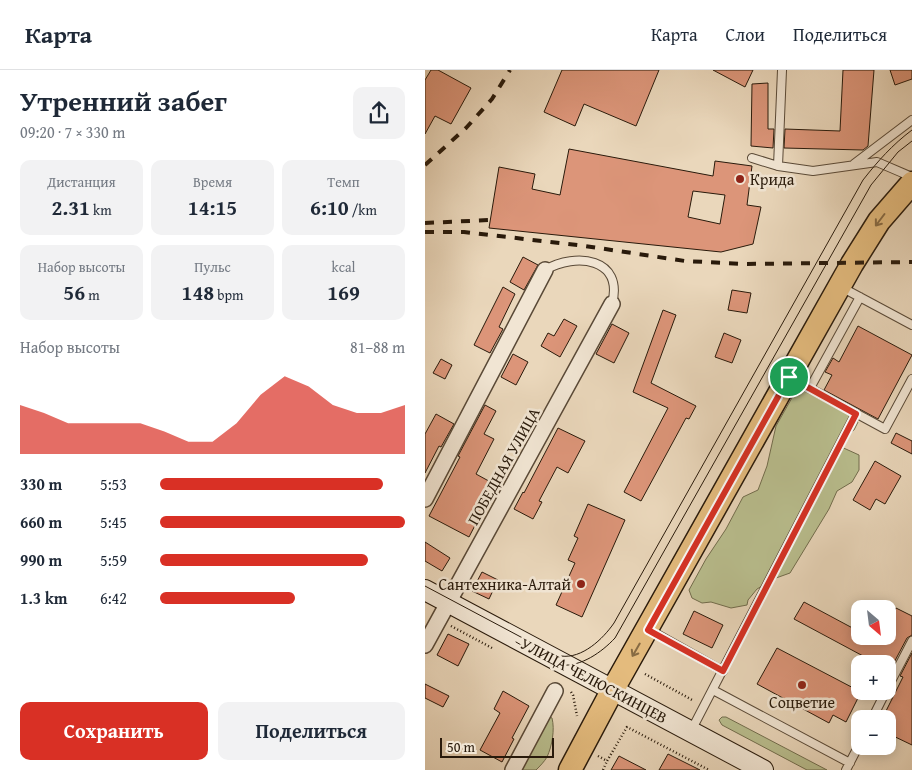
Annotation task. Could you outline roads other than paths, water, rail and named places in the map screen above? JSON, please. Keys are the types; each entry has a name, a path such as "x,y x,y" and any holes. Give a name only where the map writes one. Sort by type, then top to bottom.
{"main road":[{"path":"570,770 612,691 840,286 875,227 912,183"},
{"name":"УЛИЦА ЧЕЛЮСКИНЦЕВ","path":"425,590 763,770"}],"street":[{"path":"425,499 545,270"},
{"name":"ПОБЕДНАЯ УЛИЦА","path":"425,645 612,304"},
{"path":"513,770 561,690"}],"lane":[{"path":"778,166 782,70"},
{"path":"852,166 912,120"},
{"path":"752,158 778,166 813,171 877,162 912,177"},
{"path":"545,270 556,264 572,261 589,261 603,267 610,273 614,283 615,294 612,304"},
{"path":"840,286 912,324"},
{"path":"810,388 860,297"},
{"path":"789,377 885,429 912,379"},
{"path":"690,732 856,414"},
{"path":"648,630 723,671"},
{"path":"896,672 912,641"},
{"path":"713,690 848,766"}],"tram line":[{"path":"425,586 558,656 577,654 598,641 614,623 863,180 898,141 912,130"},
{"path":"516,642 550,662 569,665 591,658 615,638 871,185 898,152 912,141"}],"railway":[{"path":"425,165 466,128 492,99 510,70"},
{"path":"425,223 490,220"},
{"path":"425,232 464,232 585,246 685,261 744,264 912,262"}],"place":[{"name":"Крида","path":"740,179"},
{"name":"Сантехника-Алтай","path":"581,584"},
{"name":"Соцветие","path":"802,685"}]}
